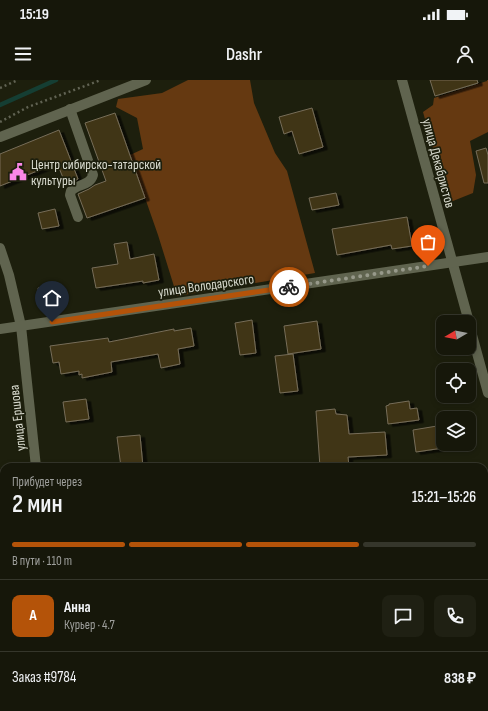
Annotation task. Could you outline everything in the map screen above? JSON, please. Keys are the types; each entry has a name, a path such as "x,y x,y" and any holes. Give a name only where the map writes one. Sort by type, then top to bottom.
{"street":[{"path":"0,137 146,80"},
{"name":"улица Декабристов","path":"402,80 467,315"},
{"path":"70,109 93,175 89,182 76,187 71,191 70,195 78,217"},
{"name":"улица Ершова","path":"0,248 9,275 21,326 36,463"},
{"name":"улица Володарского","path":"0,329 488,257"},
{"name":"улица Декабристов","path":"476,349 488,393"}],"path":[{"path":"0,88 18,80"},
{"path":"0,122 28,108 101,80"}],"shaded area":[{"path":"188,80 250,80 254,103 275,153 287,171 315,273 177,296 158,235 130,155 143,149 137,118 116,107 118,99 162,93"},
{"path":"487,80 488,132 470,141 476,175 473,193 448,203 423,112 433,105 434,98"}],"building":[{"path":"430,80 477,80 478,83 435,96"},
{"path":"312,108 323,147 299,154 292,131 284,134 279,117"},
{"path":"115,113 145,198 87,218 78,194 106,181 85,123"},
{"name":"Центр сибирско-татарской культуры","path":"59,130 78,179 66,185 57,163 0,186 0,154"},
{"path":"486,148 488,155 488,183 484,183 476,151"},
{"path":"336,193 339,205 312,210 309,198"},
{"path":"55,209 59,226 42,229 38,213"},
{"path":"407,217 412,246 392,249 391,245 337,255 332,229"},
{"path":"127,242 130,259 154,254 159,280 96,288 92,268 118,264 114,244"},
{"path":"49,286 50,299 39,301 38,288"},
{"path":"252,320 256,353 240,355 235,323"},
{"path":"317,321 321,349 288,354 284,326"},
{"path":"191,328 194,346 178,349 180,364 161,368 158,354 111,362 112,372 82,378 82,374 79,375 79,371 61,374 59,362 53,363 50,346 108,338 109,342 174,329 174,331"},
{"path":"293,354 298,391 280,393 275,356"},
{"path":"86,399 89,419 66,422 63,402"},
{"path":"409,401 410,409 417,408 419,420 388,424 386,406 389,404"},
{"path":"335,409 336,414 347,415 349,434 385,432 387,455 348,457 349,463 320,463 316,411"},
{"path":"436,426 436,449 416,452 413,430"},
{"path":"140,435 143,463 120,463 117,437"}],"waterway":[{"path":"0,105 56,80"}],"way so far":[{"path":"289,287 428,266"}],"place":[{"name":"Центр сибирско-татарской культуры","path":"18,172"}],"route":[{"path":"52,322 289,287"}]}
